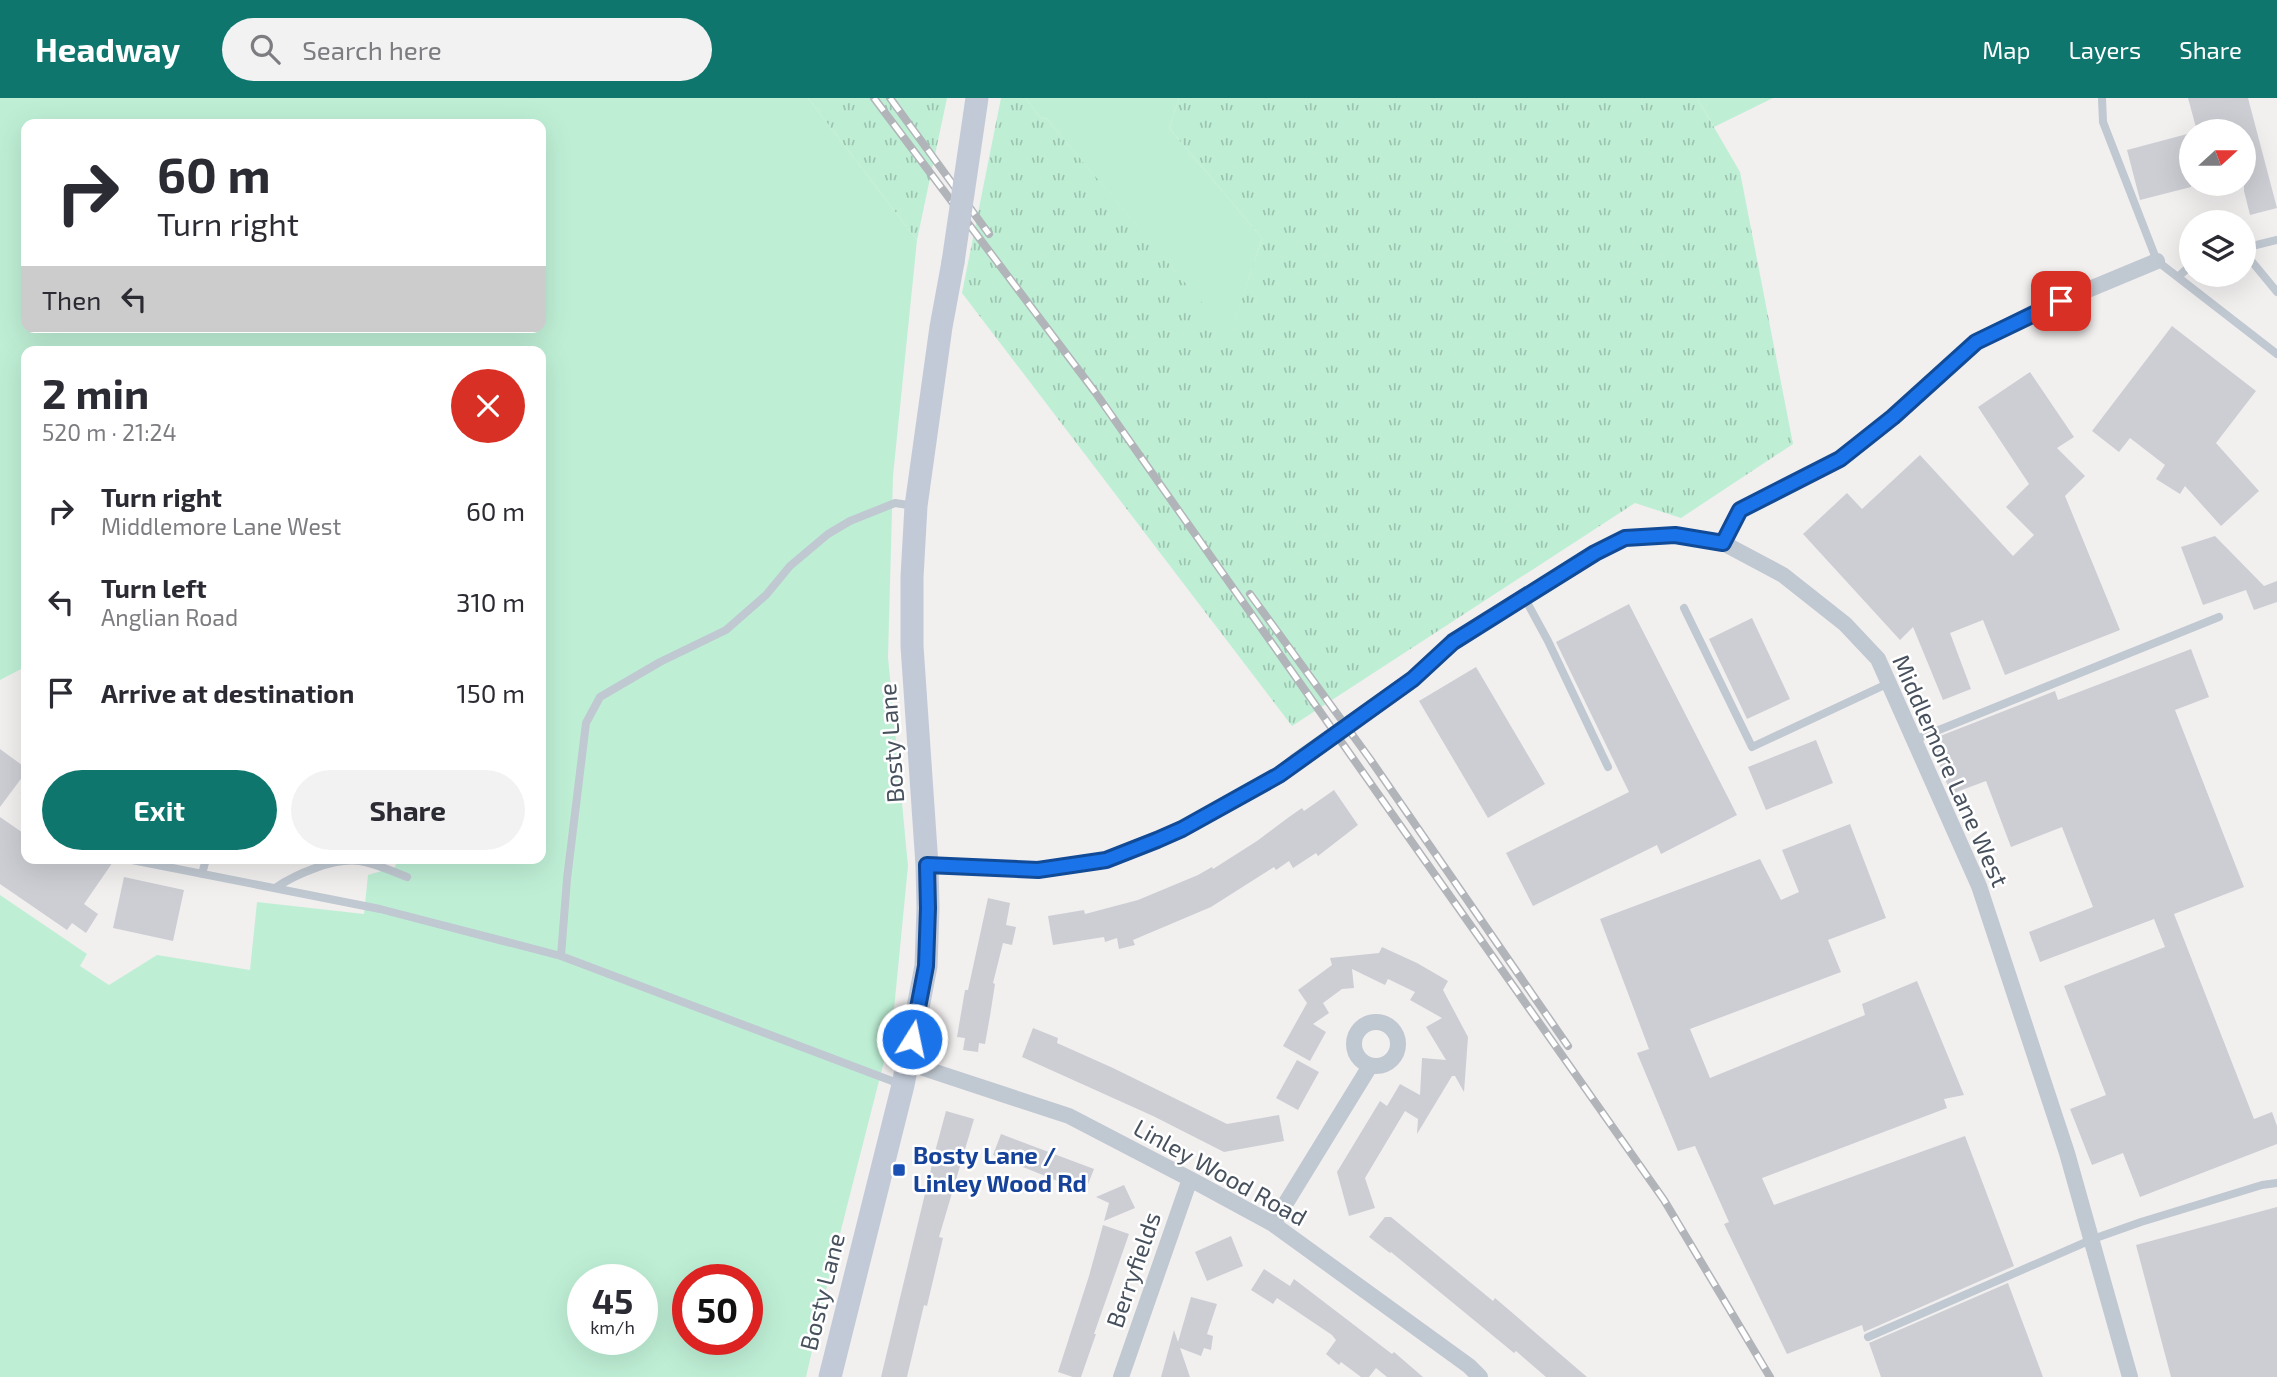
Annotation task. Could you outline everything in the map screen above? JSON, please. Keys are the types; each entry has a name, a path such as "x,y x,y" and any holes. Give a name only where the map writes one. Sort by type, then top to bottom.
{"main road":[{"name":"Bosty Lane","path":"830,1377 905,1074 926,966 927,865 912,646 916,506 977,98"}],"street":[{"path":"1723,543 1740,510 1840,459 1893,417 1976,342 2038,311 2157,261"},
{"name":"Middlemore Lane West","path":"927,865 1038,870 1106,860 1182,829 1279,775 1413,679 1453,642 1595,553 1625,538 1675,535 1723,543 1783,575 1845,624 1878,659 1979,886 2067,1153 2130,1377"},
{"path":"1273,1224 1370,1066"},
{"name":"Linley Wood Road","path":"905,1074 1069,1116 1190,1179 1273,1224 1469,1366 1480,1377"},
{"name":"Berryfields","path":"1121,1377 1190,1179"}],"lane":[{"path":"2102,98 2103,122 2157,261 2277,354"},
{"path":"2256,246 2277,240"},
{"path":"2256,265 2277,292"},
{"path":"561,956 566,879 586,723 600,697 660,662 726,630 766,595 790,566 828,534 850,521 895,503 916,506"},
{"path":"1524,597 1608,767"},
{"path":"1684,608 1752,747 1889,683"},
{"path":"1914,740 2219,617"},
{"path":"152,864 380,909 561,956 905,1074"},
{"path":"202,874 205,864"},
{"path":"275,888 293,877 330,864"},
{"path":"371,864 407,877"},
{"path":"1868,1337 2092,1239 2262,1185 2277,1183"}],"green space":[{"path":"0,98 808,98 917,240 893,476 888,657 908,866 892,1030 806,1377 0,1377 0,895 87,954 80,966 109,985 157,955 250,970 257,902 364,914 368,875 395,867 396,864 546,864 546,346 21,346 21,669 0,680"},
{"path":"808,98 947,98 917,240"},
{"path":"1001,98 1025,98 1042,119 1046,118 1230,336 1262,238 1169,128 1179,98 1697,98 1740,172 1793,444 1681,518 1635,503 1292,726 962,293"},
{"path":"1025,98 1179,98 1169,128 1262,238 1230,337 1046,118 1042,119"},
{"path":"1697,98 1773,98 1714,127"}],"building":[{"path":"2188,98 2248,98 2254,119 2194,119"},
{"path":"2256,128 2277,208 2256,213 2256,210 2249,210 2245,196 2256,196"},
{"path":"2179,136 2179,190 2140,200 2127,150"},
{"path":"2172,326 2256,391 2216,443 2259,491 2221,526 2185,486 2180,494 2156,479 2165,465 2130,438 2119,452 2092,431"},
{"path":"2030,372 2074,437 2057,448 2085,476 2065,496 2120,630 2005,675 1983,620 1950,633 1971,689 1943,700 1913,627 1900,640 1803,534 1847,493 1862,509 1920,455 2013,556 2034,535 2006,507 2029,484 1978,407"},
{"path":"2215,536 2264,586 2277,581 2277,602 2254,610 2246,590 2203,605 2181,547"},
{"path":"1629,604 1737,815 1661,854 1657,845 1533,906 1506,853 1629,792 1556,642"},
{"path":"1752,618 1790,699 1747,719 1709,639"},
{"path":"2191,649 2209,697 2175,710 2244,887 2174,914 2254,1119 2272,1112 2277,1126 2277,1144 2140,1197 2123,1153 2092,1165 2070,1109 2106,1095 2064,986 2165,947 2154,919 2040,962 2029,932 2093,907 2062,827 2011,847 1986,781 1951,794 1930,740 2055,691 2058,700"},
{"path":"1476,667 1545,784 1488,818 1419,701"},
{"path":"1816,740 1833,783 1766,810 1748,767"},
{"path":"0,749 21,764 21,779 0,807"},
{"path":"1334,790 1358,825 1318,856 1316,853 1293,868 1289,861 1276,870 1274,867 1211,907 1133,940 1135,945 1119,949 1117,938 1105,942 1104,937 1053,945 1048,916 1084,910 1085,914 1138,900 1212,867 1213,869 1302,808 1304,811"},
{"path":"0,817 21,832 21,864 112,864 84,904 98,914 86,933 72,923 67,930 0,884"},
{"path":"1850,824 1886,918 1828,940 1841,972 1690,1029 1710,1078 1865,1015 1862,1004 1917,981 1964,1095 1944,1099 1947,1108 1762,1178 1774,1205 1965,1136 2014,1266 1864,1332 1862,1325 1787,1354 1724,1224 1729,1222 1695,1146 1678,1151 1637,1053 1649,1049 1600,919 1760,859 1781,900 1799,892 1782,850"},
{"path":"124,877 184,890 173,941 113,928"},
{"path":"988,898 1010,903 1006,925 1016,927 1012,945 1003,943 993,983 995,984 985,1044 979,1043 978,1052 963,1050 965,1038 957,1037 965,990 968,990"},
{"path":"1382,947 1448,981 1443,990 1468,1037 1464,1092 1455,1076 1452,1076 1417,1134 1418,1119 1405,1111 1365,1178 1375,1208 1349,1216 1337,1172 1380,1101 1387,1106 1400,1084 1420,1095 1422,1058 1446,1060 1426,1027 1442,1018 1410,1000 1415,992 1388,979 1385,985 1352,969 1354,988 1342,989 1323,1003 1329,1013 1313,1024 1326,1032 1310,1061 1283,1046 1307,1003 1298,990 1332,965 1330,958 1379,953"},
{"path":"1033,1028 1058,1038 1057,1043 1227,1124 1279,1115 1284,1141 1224,1152 1153,1116 1022,1057"},
{"path":"1297,1060 1319,1072 1298,1110 1276,1098"},
{"path":"946,1111 974,1119 939,1237 943,1238 907,1377 881,1377 936,1148"},
{"path":"1001,1134 1094,1169 1085,1192 993,1155"},
{"path":"1124,1185 1135,1208 1104,1221 1109,1203 1096,1197"},
{"path":"2277,1207 2277,1377 2171,1377 2136,1245"},
{"path":"1385,1217 1391,1217 1493,1301 1495,1298 1587,1377 1546,1377 1516,1351 1514,1353 1369,1237"},
{"path":"1103,1225 1129,1234 1081,1377 1073,1377 1058,1372"},
{"path":"1231,1236 1243,1266 1207,1281 1195,1252"},
{"path":"1264,1269 1290,1286 1294,1279 1392,1354 1394,1352 1423,1377 1387,1377 1376,1368 1369,1377 1361,1377 1341,1362 1339,1365 1326,1354 1336,1340 1332,1335 1277,1298 1273,1304 1251,1290"},
{"path":"2008,1283 2043,1377 1881,1377 1869,1343"},
{"path":"1191,1297 1217,1304 1207,1334 1213,1336 1211,1350 1204,1348 1201,1356 1180,1348 1190,1377 1161,1377 1174,1330 1178,1342"}],"railway":[{"path":"874,98 1095,392 1664,1200 1770,1377"},
{"path":"890,98 989,234"},
{"path":"1250,594 1370,759 1568,1046"}],"place":[{"name":"Bosty Lane / Linley Wood Rd","path":"899,1170"}],"route":[{"path":"912,1039 926,966 927,865 1038,870 1106,860 1182,829 1279,775 1413,679 1453,642 1595,553 1625,538 1675,535 1723,543 1740,510 1840,459 1893,417 1976,342 2061,301"}]}
